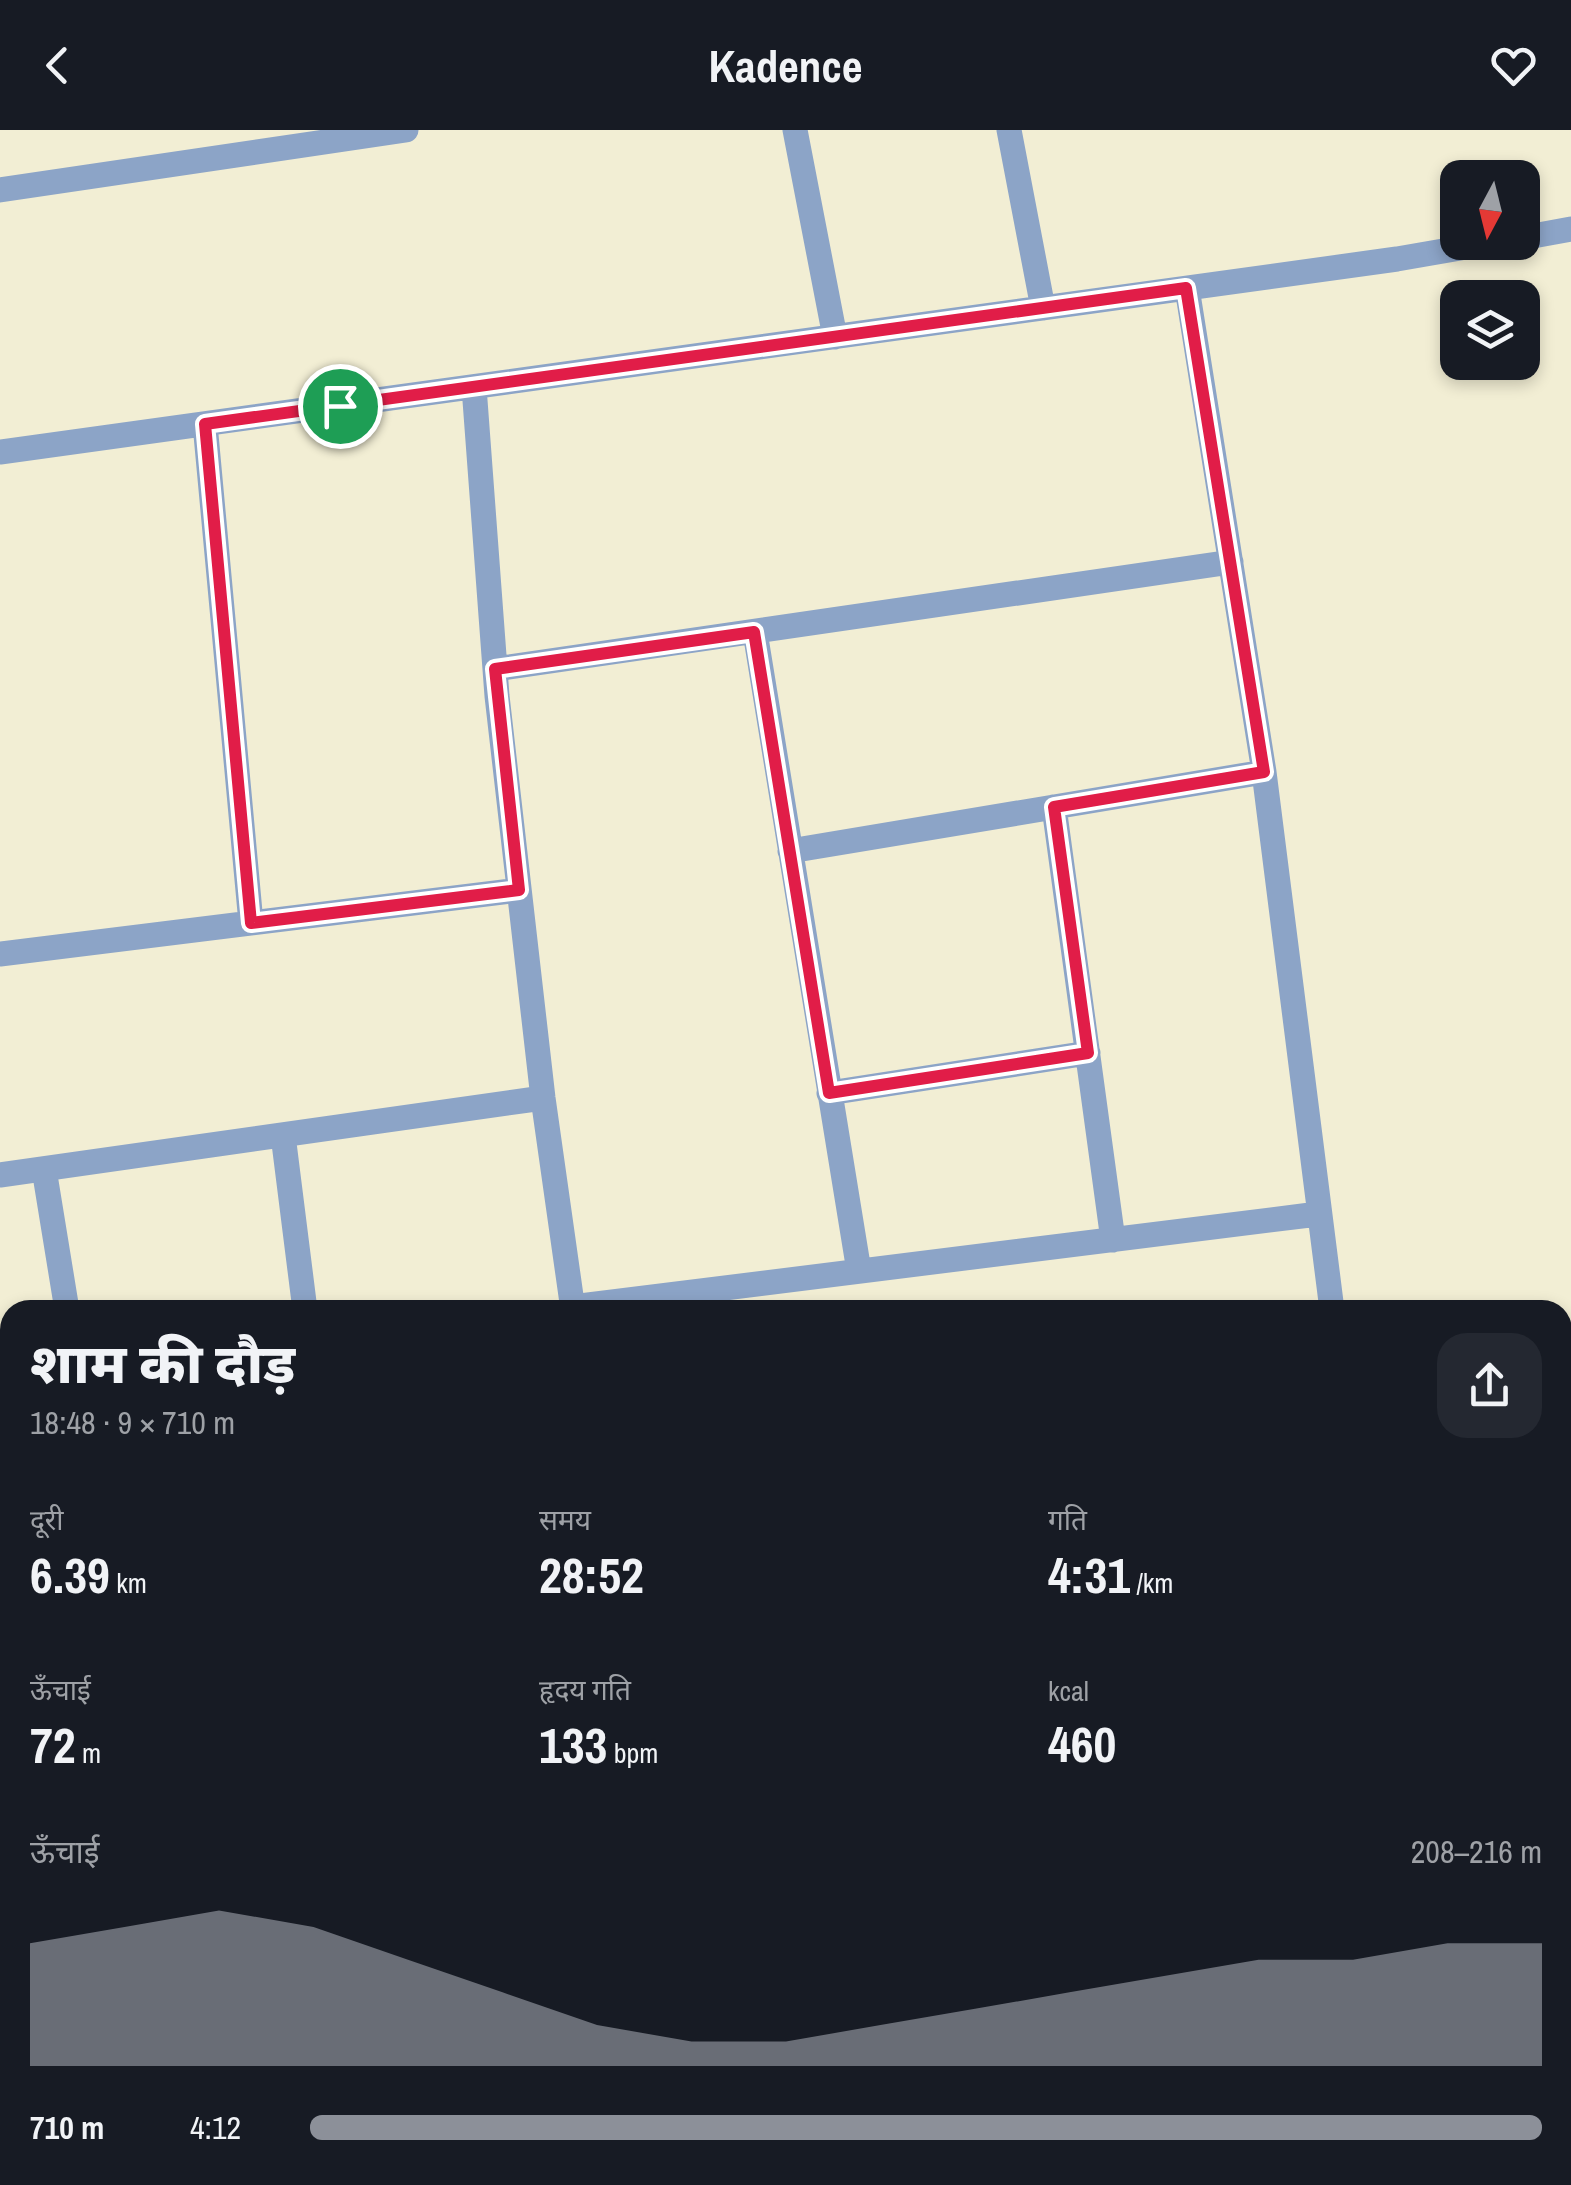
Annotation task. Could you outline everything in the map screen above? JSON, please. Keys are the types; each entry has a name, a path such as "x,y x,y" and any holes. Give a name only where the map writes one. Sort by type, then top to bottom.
{"street":[{"path":"0,190 406,130"},
{"path":"794,130 835,337"},
{"path":"1009,130 1042,308"},
{"path":"1540,235 1571,230"},
{"path":"0,452 1440,250"},
{"path":"1186,288 1264,772 1331,1300"},
{"path":"474,387 495,669 543,1098 571,1300"},
{"path":"205,424 251,923"},
{"path":"495,669 1231,562"},
{"path":"754,632 858,1271"},
{"path":"790,850 1264,772"},
{"path":"1054,807 1113,1240"},
{"path":"0,954 519,890"},
{"path":"829,1093 1088,1053"},
{"path":"0,1175 543,1098"},
{"path":"282,1135 303,1300"},
{"path":"44,1169 65,1300"},
{"path":"640,1300 1318,1214"}],"route":[{"path":"1186,288 1264,772 1054,807 1088,1053 829,1093 754,632 495,669 519,890 251,923 205,424 340,406 1186,288"}]}
